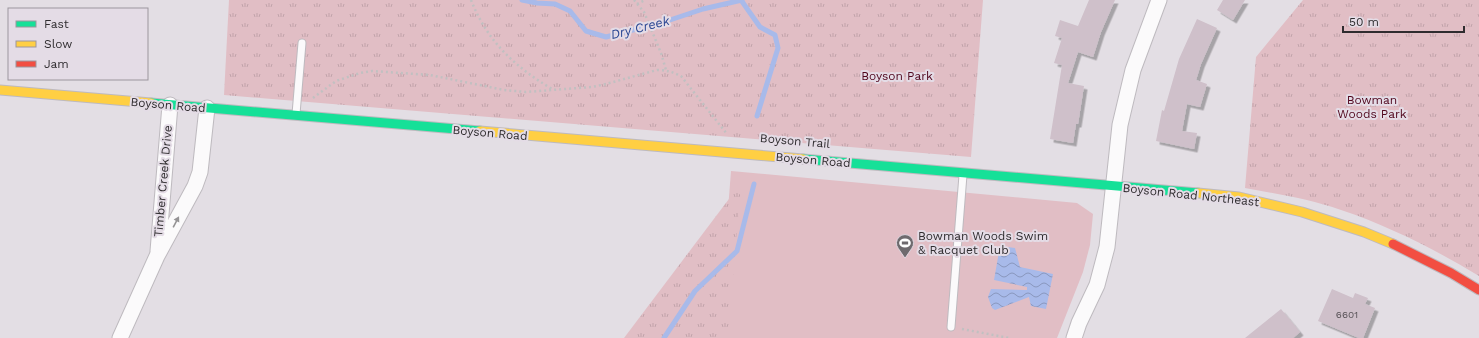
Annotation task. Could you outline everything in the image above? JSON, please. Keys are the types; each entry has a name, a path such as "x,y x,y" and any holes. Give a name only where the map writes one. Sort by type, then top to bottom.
{"street":[{"path":"1074,338 1079,323 1097,285 1107,247 1120,125 1133,70 1159,0"},
{"name":"Boyson Road","path":"0,90 981,175"},
{"name":"Timber Creek Drive","path":"157,256 170,105"},
{"name":"Timber Creek Drive","path":"120,338 157,256 195,186 200,172 208,108"},
{"name":"Boyson Road Northeast","path":"981,175 1239,197 1284,207 1328,219 1377,237 1418,255 1464,280 1479,290"}],"lane":[{"path":"295,116 302,43"},
{"path":"951,327 964,173"}],"path":[{"path":"471,0 479,20 498,46 521,69 553,90 599,85 657,70 674,72 681,76 726,134 732,136"},
{"path":"634,0 644,12 661,53 666,70"},
{"path":"637,4 644,0"},
{"path":"951,327 1009,338"}],"green space":[{"name":"Boyson Park","path":"229,0 983,0 971,157 224,95"},
{"name":"Bowman Woods Park","path":"1303,0 1479,0 1479,276 1412,239 1359,216 1329,206 1293,197 1245,188 1256,57"},
{"name":"Bowman Woods Swim & Racquet Club","path":"731,171 1077,203 1093,214 1090,245 1083,272 1057,338 718,338"},
{"path":"741,183 728,338 624,338"}],"water":[{"path":"1000,246 1015,248 1020,267 1053,274 1046,309 1031,306 1029,297 995,310 992,308 988,297 991,289 1027,290 1027,287 994,280"}],"building":[{"path":"1089,0 1115,0 1101,32 1093,57 1078,52 1068,83 1084,86 1078,124 1076,124 1073,143 1050,139 1062,65 1054,63 1062,38 1055,36 1060,20 1078,26"},
{"path":"1223,0 1245,0 1233,20 1217,10"},
{"path":"1197,19 1217,28 1201,64 1196,80 1207,84 1200,107 1187,104 1182,131 1197,133 1194,149 1156,141 1162,110 1164,111 1179,59"},
{"path":"1332,289 1353,298 1355,293 1368,298 1365,304 1375,308 1363,338 1359,338 1318,321"},
{"path":"1281,309 1300,332 1293,338 1245,338"}],"waterway":[{"name":"Dry Creek","path":"522,0 555,4 570,11 586,31 606,37 667,21 703,9 742,0"},
{"path":"741,0 760,27 775,35 778,48 757,116"},
{"path":"664,338 695,291 737,251 754,184"}],"traffic: fast":[{"path":"151,103 480,131"},
{"path":"803,159 1198,193"}],"traffic: slow":[{"path":"0,90 151,103"},
{"path":"480,131 803,159"},
{"path":"1198,193 1239,197 1302,212 1364,232 1393,244"}],"traffic: jam":[{"path":"1393,244 1451,273 1479,290"}],"place":[{"name":"Bowman Woods Swim & Racquet Club","path":"905,258"}]}
